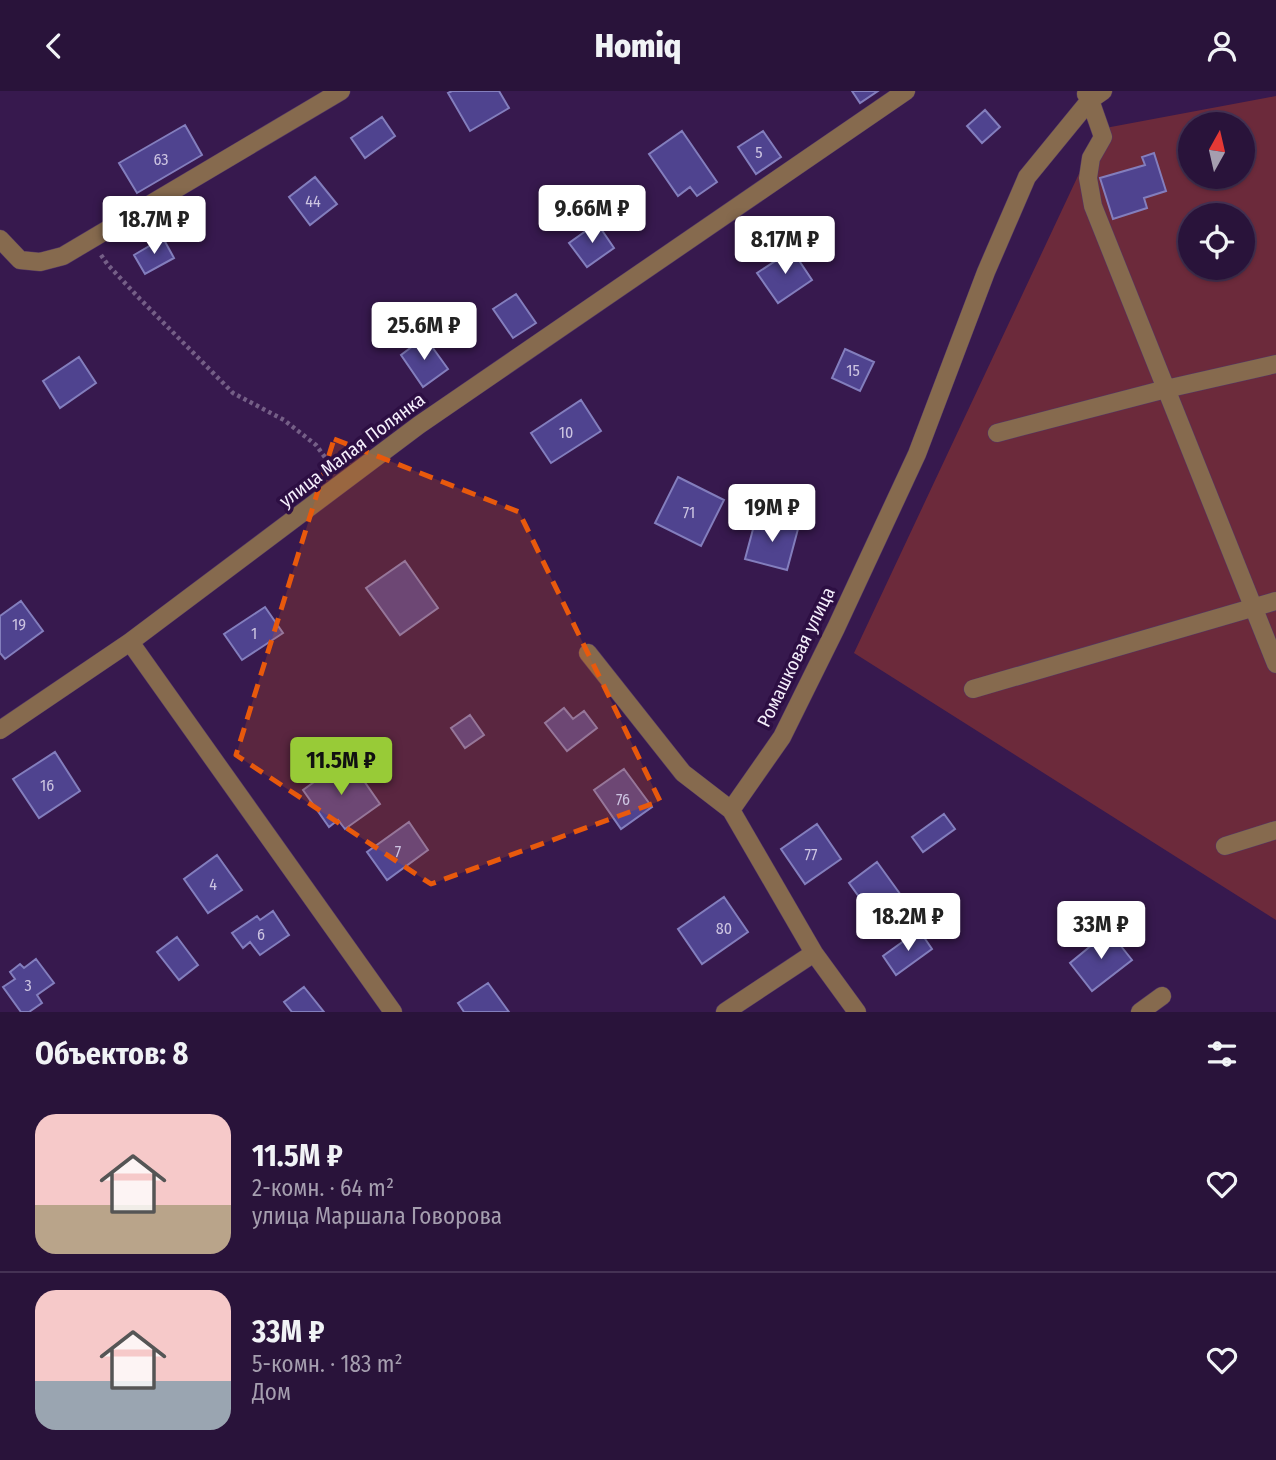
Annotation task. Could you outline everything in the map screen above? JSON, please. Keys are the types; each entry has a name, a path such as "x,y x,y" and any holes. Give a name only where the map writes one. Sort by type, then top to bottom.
{"street":[{"path":"0,239 20,260 40,262 64,256 341,91"},
{"name":"улица Малая Полянка","path":"0,730 130,642 430,417 906,91"},
{"path":"1092,94 1103,137 1091,159 1088,178 1093,206 1276,664"},
{"name":"Ромашковая улица","path":"731,810 782,737 836,628 917,454 986,272 1027,177 1092,94"},
{"path":"997,433 1166,389 1276,365"},
{"path":"972,689 1276,601"},
{"path":"130,642 393,1012"},
{"path":"587,653 683,773 731,810 814,953 857,1012"},
{"path":"1225,846 1276,831"},
{"path":"725,1012 814,953"},
{"path":"1140,1012 1162,996"}],"path":[{"path":"91,240 108,265 233,393 284,420 316,445 343,482"}],"highlighted area":[{"path":"334,439 519,512 660,801 431,884 236,755"}],"shaded area":[{"path":"1276,96 1276,920 854,653 1100,129 1178,114 1178,189 1255,189 1255,112 1191,112"}],"building":[{"path":"499,91 509,108 470,131 448,93"},
{"path":"852,91 878,91 860,103"},
{"path":"985,110 1000,127 982,143 967,126"},
{"path":"382,117 395,136 365,158 351,138"},
{"path":"185,125 202,155 137,193 119,163"},
{"path":"682,131 717,182 697,196 690,187 678,196 649,154"},
{"path":"763,131 781,157 756,174 738,147"},
{"path":"1154,153 1166,191 1144,198 1147,208 1113,219 1100,178 1145,165 1142,157"},
{"path":"315,177 337,204 310,225 289,197"},
{"path":"597,223 614,248 587,267 569,243"},
{"path":"163,238 174,258 145,274 134,255"},
{"path":"792,250 812,280 778,303 757,273"},
{"path":"516,294 536,323 513,338 493,309"},
{"path":"425,337 448,369 423,387 401,355"},
{"path":"845,349 874,362 860,391 832,378"},
{"path":"79,357 96,383 60,408 43,381"},
{"path":"581,400 601,431 551,463 531,433"},
{"path":"678,477 724,500 701,546 655,523"},
{"path":"756,518 798,529 787,570 745,559"},
{"path":"405,561 438,608 400,635 366,588"},
{"path":"21,601 43,631 5,659 0,653 0,616"},
{"path":"265,607 283,633 242,660 224,634"},
{"path":"564,708 573,719 584,711 597,728 567,751 545,723"},
{"path":"470,715 484,735 465,748 451,728"},
{"path":"55,752 80,791 39,818 13,779"},
{"path":"342,762 351,775 357,771 380,804 345,829 338,820 329,827 303,790"},
{"path":"624,769 652,807 621,829 594,790"},
{"path":"944,814 955,829 923,852 912,837"},
{"path":"409,822 428,850 387,880 367,852"},
{"path":"817,824 841,859 805,884 781,849"},
{"path":"217,855 242,890 208,913 184,879"},
{"path":"877,862 903,898 875,919 849,883"},
{"path":"724,897 748,932 702,964 678,929"},
{"path":"273,911 289,935 260,955 250,942 243,948 232,933 257,916 260,920"},
{"path":"919,930 932,949 896,975 883,956"},
{"path":"1109,931 1132,960 1092,991 1070,963"},
{"path":"177,937 198,965 179,980 157,952"},
{"path":"36,959 54,983 37,995 42,1003 29,1012 21,1012 3,987 15,979 10,972 20,964 24,968"},
{"path":"488,983 509,1012 464,1012 458,1003"},
{"path":"304,987 324,1012 292,1012 284,1002"}]}
